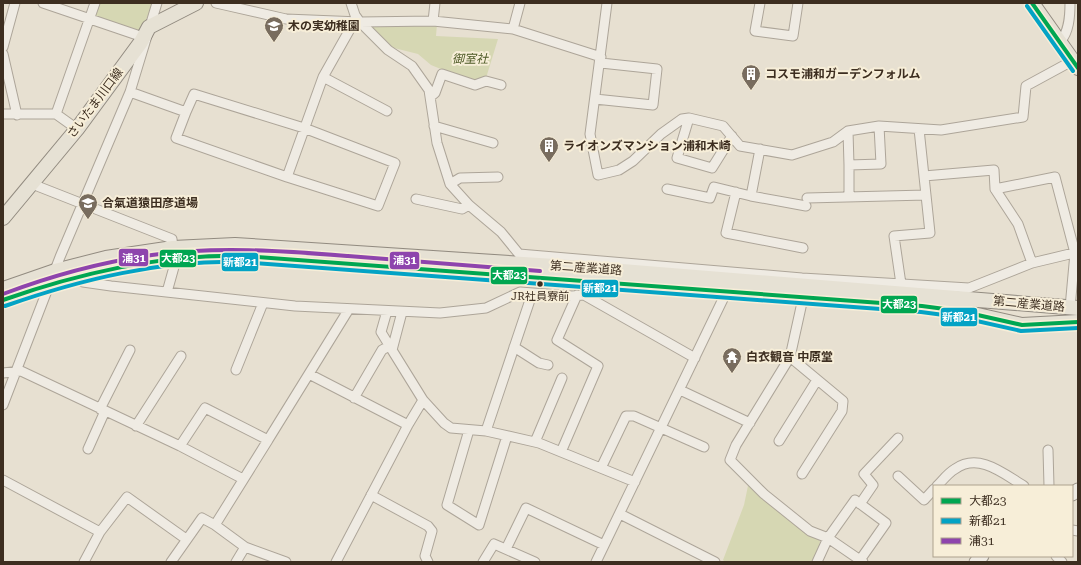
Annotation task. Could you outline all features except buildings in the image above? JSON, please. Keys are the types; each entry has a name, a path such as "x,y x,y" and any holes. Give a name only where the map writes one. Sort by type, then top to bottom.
{"main road":[{"name":"さいたま川口線","path":"3,218 77,129 146,32 196,3"},
{"path":"1032,3 1075,64"},
{"name":"第二産業道路","path":"3,289 52,277 106,258 174,253 235,245 594,268 1074,308"},
{"name":"第二産業道路","path":"3,300 52,277 76,276 145,262 174,253 206,256 264,256 945,308 1022,325 1078,322"}],"street":[{"path":"3,47 15,3"},
{"path":"42,3 89,19 146,32"},
{"path":"56,114 95,3"},
{"path":"3,405 52,277 130,92 145,46 146,32 157,3"},
{"path":"216,3 286,19 357,22 433,21 513,28 601,60 657,69 653,105 595,99"},
{"path":"351,3 357,22 388,50 412,66 429,90 437,143 450,184 469,205 501,232 519,254 802,278 969,288 1032,263 1077,252"},
{"path":"433,21 435,3"},
{"path":"513,28 520,3"},
{"path":"608,3 590,134 598,175 619,170 633,162 661,134 682,120 689,118 699,118 724,126 740,146 792,155 833,142 848,131 879,126 941,130 1023,116 1026,86 1075,64"},
{"path":"760,3 755,31 793,36 798,3"},
{"path":"1060,42 1065,36 1073,6"},
{"path":"287,177 323,77 357,22"},
{"path":"3,54 17,115"},
{"path":"430,97 435,93 442,74 474,85 486,81 501,85"},
{"path":"323,77 387,111"},
{"path":"130,92 186,112"},
{"path":"194,94 304,128 395,163 378,206 287,177 176,138 186,112 194,94"},
{"path":"3,114 56,114 77,129"},
{"path":"689,118 677,158 712,168 732,136"},
{"path":"434,126 493,143"},
{"path":"849,166 881,164 879,126"},
{"path":"901,284 894,236 930,233 918,129"},
{"path":"848,131 849,197"},
{"path":"751,196 760,150"},
{"path":"924,176 994,170 995,189 1018,224 1032,263"},
{"path":"450,184 460,178 498,177"},
{"path":"995,189 1055,177 1075,238 1077,252 1074,308"},
{"path":"32,184 172,239 174,267 167,292"},
{"path":"667,188 710,198 714,186 751,196 807,202 849,197 926,195"},
{"path":"736,192 726,233 803,248"},
{"path":"416,199 462,209 469,205"},
{"path":"76,276 83,282 263,303 402,312 440,313 486,308 520,292 532,294 581,295 696,358"},
{"path":"561,452 598,366 556,340 581,295 585,280"},
{"path":"596,562 696,358 723,299 724,291"},
{"path":"486,431 532,294"},
{"path":"803,298 790,357 736,445 730,460 764,494 810,532 828,538 834,544 861,561 886,522 855,500 828,538 817,562"},
{"path":"236,370 263,303"},
{"path":"215,525 349,309"},
{"path":"387,311 381,332 423,400 444,423 451,428 486,431 535,442 635,482"},
{"path":"390,348 402,312"},
{"path":"514,347 539,363 548,365"},
{"path":"354,398 382,350 390,348"},
{"path":"88,449 103,410 130,350"},
{"path":"136,426 180,356"},
{"path":"790,357 843,401 842,411 802,474"},
{"path":"3,373 21,371 180,446 243,479"},
{"path":"309,374 408,425"},
{"path":"535,442 562,378"},
{"path":"779,441 817,380"},
{"path":"680,390 750,423"},
{"path":"336,562 408,425 423,400"},
{"path":"180,446 205,408 268,440"},
{"path":"600,468 626,416 634,416 704,447"},
{"path":"468,430 447,505 479,525 507,436"},
{"path":"860,504 873,485 864,474 898,438"},
{"path":"1048,450 1049,485"},
{"path":"938,485 953,469 968,462 990,465 1022,485"},
{"path":"898,476 924,500 933,490"},
{"path":"3,480 100,532"},
{"path":"371,495 428,526 432,531 425,556 428,562"},
{"path":"84,562 100,532 127,497 186,539"},
{"path":"506,549 526,508 604,545"},
{"path":"620,514 715,562"},
{"path":"170,562 202,518 215,525 246,547 286,562"},
{"path":"483,562 494,544 535,562"},
{"path":"236,562 246,547"}],"green space":[{"path":"97,3 153,3 141,32 92,18"},
{"name":"御室社","path":"365,24 437,24 436,36 498,39 486,78 475,83 431,65 418,54 390,47"},
{"path":"749,481 770,503 820,541 817,562 725,562 723,560 744,505"}],"transit line":[{"name":"大都23","path":"1032,3 1078,68"},
{"name":"新都21","path":"1027,6 1073,71"},
{"name":"浦31","path":"3,294 39,281 95,266 133,258 176,252 225,250 299,252 540,271"},
{"name":"大都23","path":"3,300 61,281 121,267 181,258 243,256 922,306 960,311 1022,325 1078,322"},
{"name":"新都21","path":"5,306 63,287 122,273 182,264 242,262 921,312 959,317 1021,331 1078,328"}],"place":[{"name":"木の実幼稚園","path":"274,43"},
{"name":"コスモ浦和ガーデンフォルム","path":"751,91"},
{"name":"ライオンズマンション浦和木崎","path":"549,163"},
{"name":"合氣道猿田彦道場","path":"88,220"},
{"name":"JR社員寮前","path":"540,284"},
{"name":"白衣観音 中原堂","path":"732,374"}]}
